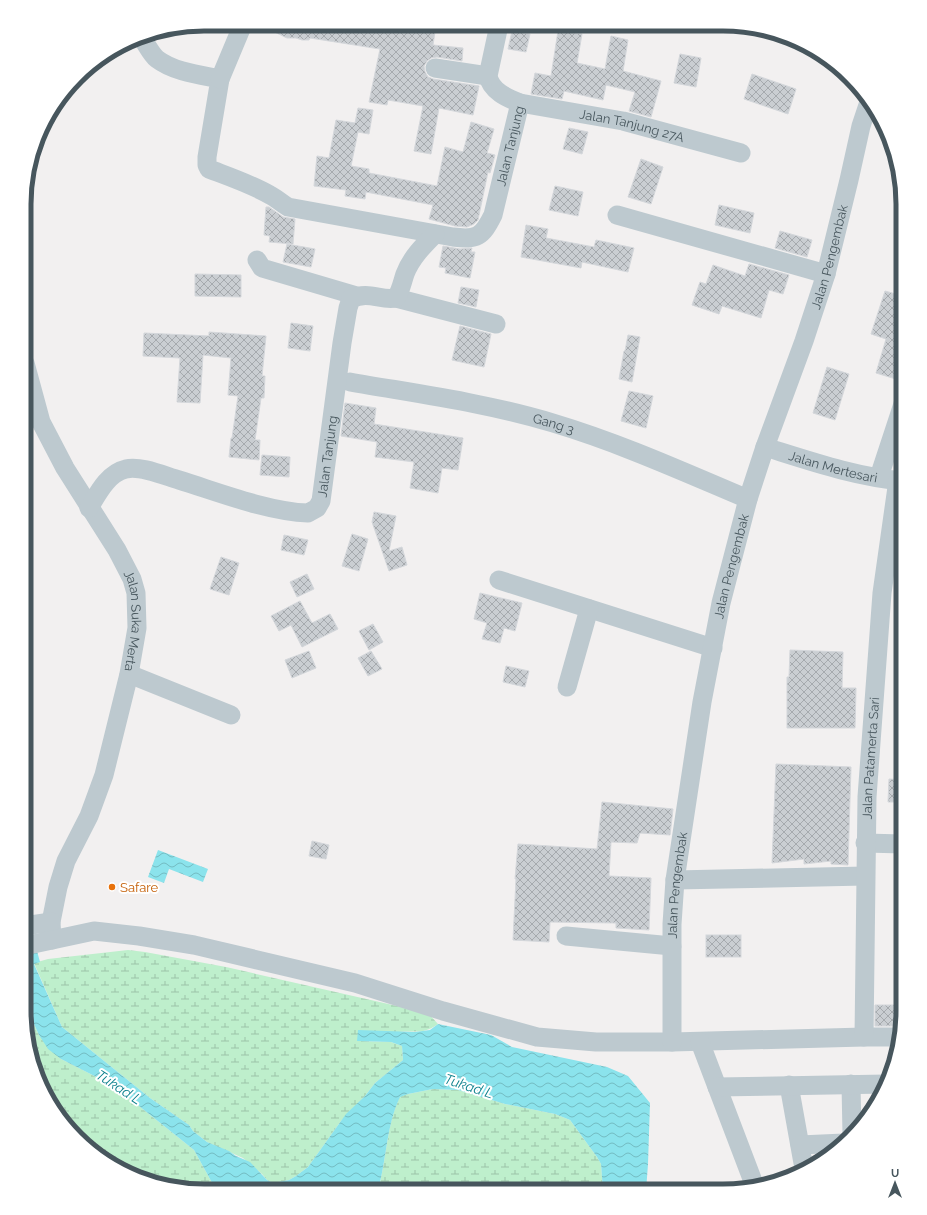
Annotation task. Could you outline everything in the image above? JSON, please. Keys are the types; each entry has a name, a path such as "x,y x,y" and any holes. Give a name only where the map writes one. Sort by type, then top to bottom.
{"street":[{"path":"144,41 156,58 166,64 195,74 220,79 240,31"},
{"path":"435,68 488,76 499,31"},
{"name":"Jalan Tanjung","path":"220,79 207,165 209,169 271,195 278,202 288,207 435,234 465,238 477,236 485,230 493,215 520,103 498,92 489,82 488,76"},
{"name":"Jalan Tanjung 27A","path":"520,103 623,121 741,153"},
{"name":"Jalan Pengembak","path":"672,1042 672,946 675,880 702,702 721,603 748,499 826,274 861,126 867,108"},
{"path":"617,215 826,274"},
{"path":"396,298 400,292 411,263 421,248 435,234"},
{"path":"257,260 262,268 357,296 365,295 390,299 396,298 496,324"},
{"name":"Jalan Tanjung","path":"89,508 102,487 116,473 127,468 137,468 283,510 308,513 317,508 321,501 348,308 351,299 357,296"},
{"name":"Gang 3","path":"350,382 470,403 552,422 622,446 748,499"},
{"name":"Jalan Suka Merta","path":"31,385 41,422 65,468 117,550 132,580 136,593 137,628 129,674 104,776 89,816 66,861 58,887 37,934"},
{"path":"879,477 896,425"},
{"name":"Jalan Mertesari","path":"766,446 822,465 896,479"},
{"name":"Jalan Patamerta Sari","path":"864,1037 866,797 882,593 896,510"},
{"path":"499,580 713,648"},
{"path":"567,687 589,609"},
{"path":"129,674 231,715"},
{"path":"865,842 896,844"},
{"path":"675,880 865,876"},
{"path":"37,934 94,931 139,936 194,945 355,983 443,1011 537,1037 596,1042 700,1042 894,1037"},
{"path":"566,936 672,946"},
{"path":"700,1042 753,1182"},
{"path":"852,1084 852,1126"},
{"path":"717,1087 880,1084"},
{"path":"789,1085 804,1164"},
{"path":"800,1145 834,1143"}],"green space":[{"path":"128,950 226,967 428,1013 438,1024 424,1031 399,1032 361,1041 391,1042 402,1046 403,1060 375,1083 365,1096 341,1121 308,1167 289,1180 273,1183 267,1180 243,1158 207,1142 193,1131 189,1125 150,1098 62,1027 34,963 48,959"},
{"path":"31,1017 39,1035 61,1059 114,1086 194,1150 213,1184 181,1183 148,1175 117,1161 90,1141 74,1125 60,1107 49,1088 40,1067 34,1045"},
{"path":"433,1089 458,1090 505,1104 555,1114 570,1120 601,1164 602,1184 380,1184 389,1131 395,1107 400,1096"}],"water":[{"path":"158,850 208,869 203,882 169,869 164,883 148,877"},
{"name":"Tukad L","path":"31,930 40,962 34,964 62,1027 150,1098 189,1125 193,1131 207,1142 250,1162 267,1180 273,1183 289,1180 308,1167 346,1114 365,1096 375,1083 403,1060 402,1046 391,1042 357,1041 358,1030 415,1032 430,1030 438,1024 491,1035 512,1047 607,1067 628,1076 650,1103 647,1184 602,1184 601,1164 570,1120 555,1114 505,1104 458,1090 433,1089 400,1097 395,1108 389,1131 380,1184 213,1184 194,1150 114,1086 61,1059 48,1049 39,1035 31,1017"}],"building":[{"path":"272,31 435,31 433,45 463,48 462,61 437,57 431,58 424,66 425,72 428,77 433,79 479,86 473,115 439,108 431,154 414,151 423,106 388,100 387,105 369,102 380,49 310,38 309,40 302,40 287,38"},
{"path":"512,31 530,34 526,52 508,49"},
{"path":"558,31 582,34 577,63 605,69 611,36 628,40 623,71 661,81 651,117 629,111 635,92 606,85 603,100 564,91 562,99 531,94 535,73 551,76"},
{"path":"680,54 701,58 696,87 674,83"},
{"path":"752,74 796,89 788,114 744,99"},
{"path":"358,108 373,110 369,134 358,132 351,166 369,169 369,173 437,186 445,147 463,152 471,122 494,129 487,153 495,155 490,173 488,172 478,220 474,224 467,227 455,226 429,219 433,205 366,192 365,199 345,196 346,190 314,186 317,156 329,158 336,120 355,123"},
{"path":"569,128 588,132 582,154 563,149"},
{"path":"641,159 663,167 651,204 628,197"},
{"path":"555,186 583,192 578,216 549,210"},
{"path":"719,205 754,213 750,233 715,225"},
{"path":"266,207 269,207 283,217 295,219 293,244 269,242 270,236 264,235"},
{"path":"526,225 548,229 546,238 594,247 596,240 634,248 628,272 582,262 581,268 521,257"},
{"path":"780,231 812,240 807,257 775,248"},
{"path":"287,244 315,249 311,267 283,262"},
{"path":"443,246 460,249 472,248 471,252 475,252 470,278 445,273 446,268 439,267"},
{"path":"749,264 789,275 783,294 769,290 761,318 722,306 719,314 692,305 700,282 706,284 713,265 745,276"},
{"path":"195,274 241,275 241,297 195,296"},
{"path":"461,287 479,290 476,307 458,303"},
{"path":"885,291 896,294 896,379 876,373 886,339 871,334"},
{"path":"291,323 313,326 310,351 288,348"},
{"path":"460,326 491,334 484,367 452,360"},
{"path":"209,332 266,336 262,376 265,376 264,398 261,398 255,440 260,440 259,460 229,457 238,396 228,395 231,358 203,355 200,403 177,402 180,358 143,356 144,333 209,336"},
{"path":"628,335 640,337 632,382 619,379"},
{"path":"827,367 849,374 835,420 813,413"},
{"path":"629,391 653,396 646,428 621,421"},
{"path":"345,403 376,408 374,424 463,438 458,470 442,468 438,493 410,488 414,462 375,457 377,442 341,436"},
{"path":"262,455 290,457 289,477 260,475"},
{"path":"374,512 396,516 389,551 402,547 407,565 389,571 372,522"},
{"path":"352,534 368,539 359,571 342,566"},
{"path":"284,535 308,540 304,555 281,550"},
{"path":"221,557 239,563 229,595 210,589"},
{"path":"307,574 314,589 297,597 290,582"},
{"path":"480,593 522,603 515,631 504,628 500,643 482,639 487,623 474,619"},
{"path":"300,601 312,623 330,614 338,629 302,647 291,625 279,631 271,616"},
{"path":"373,624 383,642 369,650 359,631"},
{"path":"790,650 843,652 842,688 856,688 855,728 787,728 787,677 789,677"},
{"path":"309,651 316,668 292,678 285,660"},
{"path":"371,651 382,669 368,676 358,658"},
{"path":"506,666 529,671 525,687 503,682"},
{"path":"776,764 851,767 848,865 831,864 831,861 804,864 804,859 772,863"},
{"path":"889,779 896,780 896,802 888,802"},
{"path":"602,802 673,809 670,835 640,833 637,843 611,842 609,876 651,878 649,930 616,928 616,923 550,922 549,942 513,940 518,844 597,849"},
{"path":"312,841 329,845 326,859 309,856"},
{"path":"706,935 741,935 741,957 706,957"},
{"path":"875,1005 896,1005 896,1026 875,1026"}],"place":[{"name":"Safare","path":"112,887"}]}
